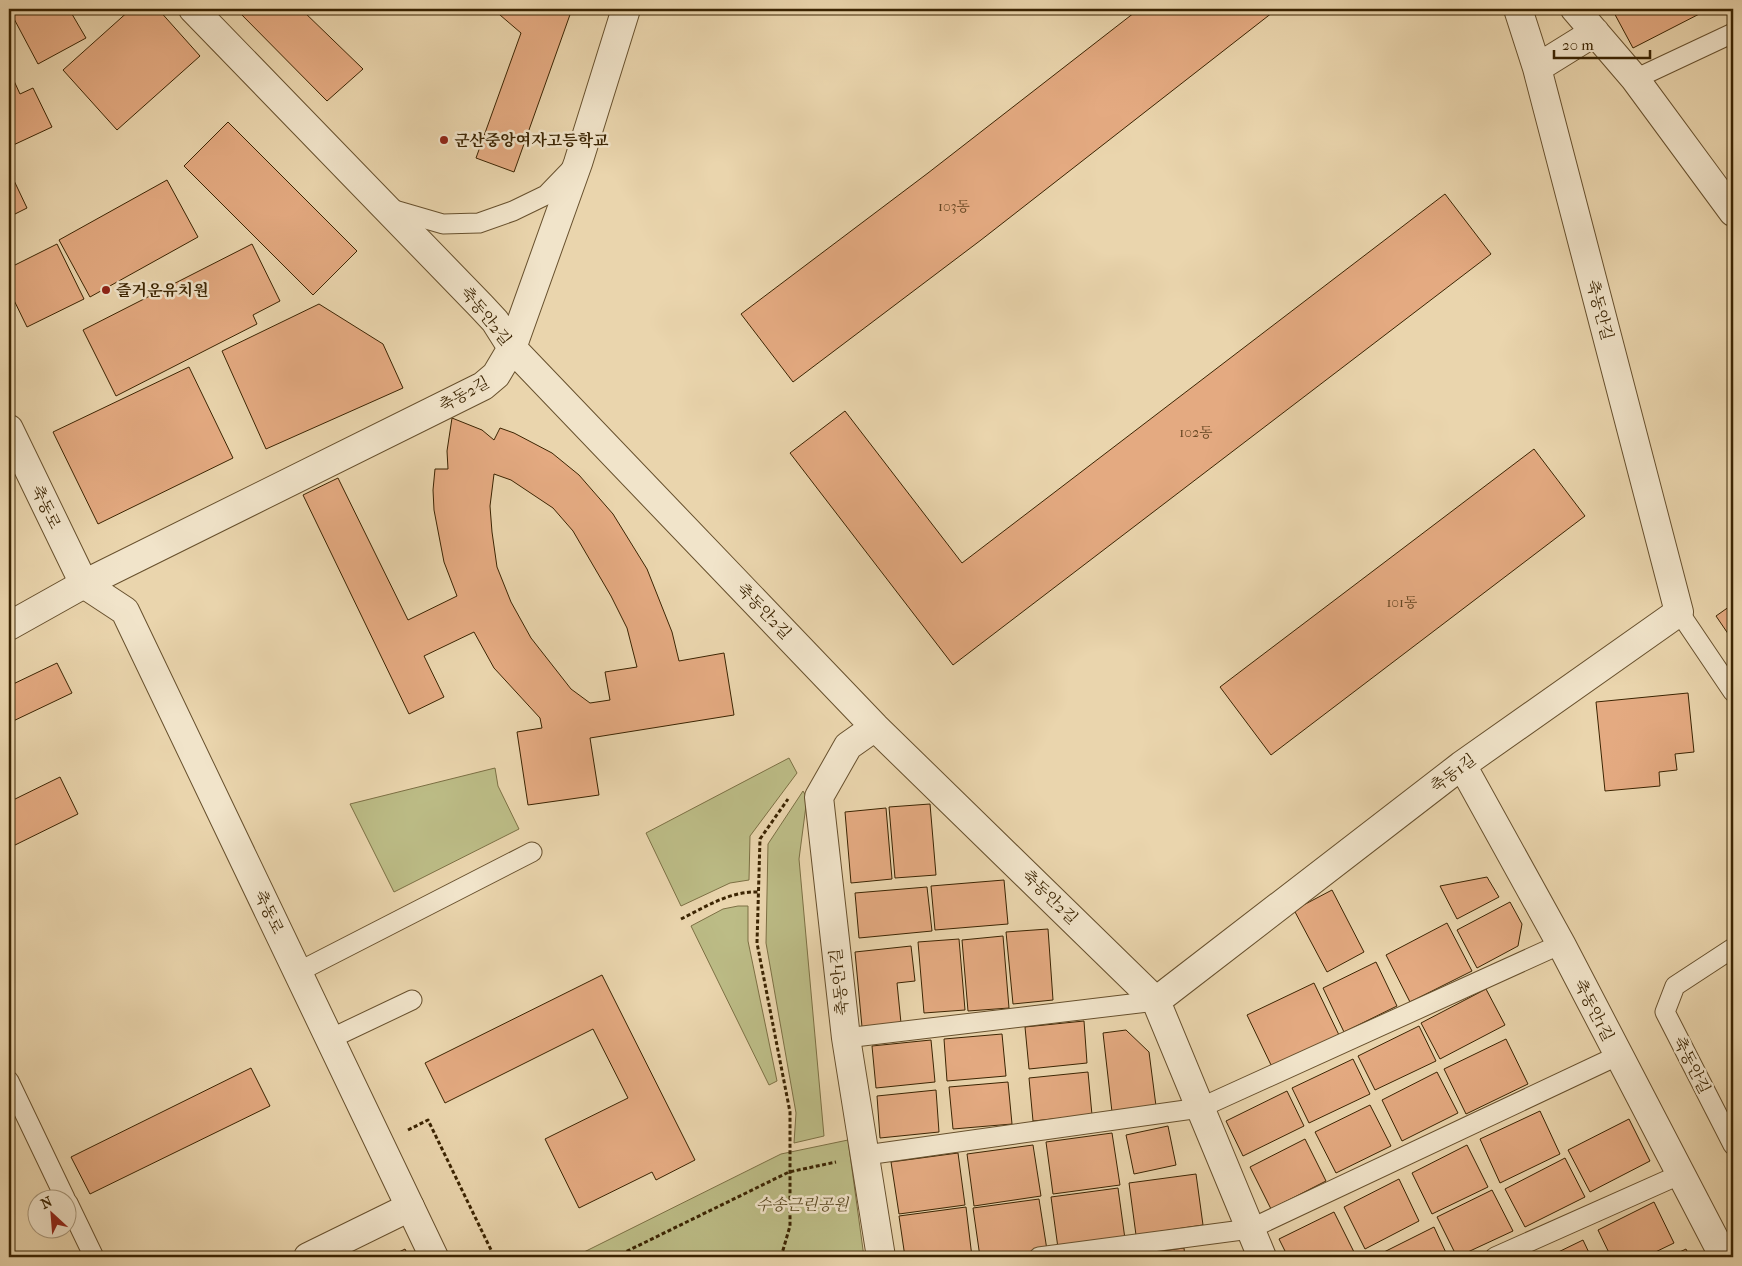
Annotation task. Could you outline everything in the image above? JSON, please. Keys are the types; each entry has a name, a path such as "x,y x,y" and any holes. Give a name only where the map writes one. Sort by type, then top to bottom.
{"street":[{"name":"축동안2길","path":"193,9 388,208 495,321 512,348 875,727 1156,1001 1262,1257"},
{"name":"축동2길","path":"84,584 483,386 496,375 512,348 578,163 626,9"},
{"name":"축동안길","path":"1518,9 1536,68 1679,612"},
{"path":"1575,9 1635,79 1733,212"},
{"path":"1536,68 1595,32"},
{"name":"축동로","path":"9,429 84,584 124,611 434,1257"},
{"path":"9,626 84,584"},
{"name":"축동1길","path":"1156,1001 1462,765 1679,612"},
{"path":"818,796 848,746 875,727"},
{"name":"축동안1길","path":"1462,765 1561,944 1679,1175 1724,1257"},
{"name":"축동안1길","path":"818,796 846,1038 881,1257"},
{"path":"308,1257 410,1207"}],"lane":[{"path":"1635,79 1733,33"},
{"path":"388,208 443,224 479,223 513,212 546,195 578,163"},
{"path":"1679,612 1733,692"},
{"path":"298,972 532,852"},
{"path":"866,1155 1200,1108 1561,944"},
{"name":"축동안길","path":"1733,948 1675,986 1665,1012 1733,1144"},
{"path":"330,1040 412,1000"},
{"path":"846,1038 1156,1001"},
{"path":"1039,1257 1250,1229 1618,1056"},
{"path":"9,1081 60,1188"},
{"path":"1495,1257 1679,1175"},
{"path":"78,1224 94,1257"}],"path":[{"path":"781,1257 790,1226 790,1112 757,943 760,839 804,776 818,796"},
{"path":"681,919 726,897 748,891 758,892"},
{"path":"406,1131 428,1120 493,1257 511,1257"},
{"path":"615,1257 789,1172 866,1155"},
{"path":"623,1253 642,1257"}],"green space":[{"path":"789,758 797,773 750,836 749,880 730,883 681,906 646,833"},
{"path":"495,768 498,786 519,829 394,892 350,804"},
{"path":"803,791 807,798 799,859 824,1136 794,1143 796,1113 766,943 768,844"},
{"path":"748,906 748,941 777,1081 769,1085 691,926 723,909"},
{"name":"수송근린공원","path":"848,1140 864,1257 574,1257 781,1154"}],"building":[{"path":"24,9 69,9 86,38 38,64 12,15"},
{"path":"131,9 158,9 200,56 117,130 63,70"},
{"path":"236,9 301,9 363,69 327,101"},
{"path":"493,9 572,9 514,172 476,158 521,33"},
{"path":"1139,9 1277,9 981,240 793,382 741,314 928,173"},
{"path":"1612,9 1709,9 1633,48"},
{"path":"9,70 20,94 33,88 52,127 9,147"},
{"path":"228,122 357,251 313,295 184,166"},
{"path":"9,170 27,208 9,217"},
{"path":"167,180 198,237 90,297 59,240"},
{"path":"1445,194 1491,254 953,665 790,453 845,411 962,563"},
{"path":"57,244 84,299 27,327 9,290 9,268"},
{"path":"252,244 280,301 253,315 257,324 116,396 83,330"},
{"path":"319,304 383,344 403,388 266,449 222,351"},
{"path":"189,367 233,458 98,524 53,432"},
{"path":"452,418 482,430 494,440 500,428 514,433 552,453 579,475 613,514 647,569 672,632 679,661 724,653 734,715 590,738 599,795 528,805 517,732 542,728 540,718 494,668 474,632 424,656 444,697 409,714 303,495 338,478 408,620 457,596 444,562 434,510 435,469 448,469 447,451","holes":["494,474 511,480 553,508 573,531 611,596 627,628 637,667 605,672 610,700 590,703 571,689 531,638 511,602 497,567 490,506"]},
{"path":"1534,449 1585,516 1271,755 1220,687"},
{"path":"1733,604 1733,641 1716,616"},
{"path":"57,663 72,693 9,723 9,686"},
{"path":"1688,693 1694,752 1675,754 1677,770 1659,772 1660,786 1605,791 1596,702"},
{"path":"60,777 78,814 9,848 9,802"},
{"path":"930,804 936,875 895,878 889,807"},
{"path":"886,808 892,879 851,883 845,812"},
{"path":"1487,877 1499,897 1457,919 1440,886"},
{"path":"1004,880 1008,924 935,930 931,886"},
{"path":"927,887 932,931 859,938 855,893"},
{"path":"1332,890 1364,952 1327,972 1294,910"},
{"path":"1510,902 1522,924 1518,946 1477,968 1457,930"},
{"path":"1447,923 1472,971 1410,1002 1386,955"},
{"path":"1048,929 1053,1000 1013,1004 1006,932"},
{"path":"1003,936 1009,1008 968,1011 962,940"},
{"path":"959,939 965,1010 924,1013 918,942"},
{"path":"911,946 915,981 897,983 901,1023 862,1027 855,952"},
{"path":"1376,962 1397,1006 1344,1032 1323,988"},
{"path":"602,975 695,1160 656,1180 652,1172 579,1208 545,1139 628,1098 593,1029 445,1103 425,1063"},
{"path":"1314,983 1339,1035 1272,1067 1247,1015"},
{"path":"1486,989 1505,1025 1440,1059 1421,1023"},
{"path":"1084,1021 1087,1063 1029,1069 1025,1027"},
{"path":"1419,1026 1436,1061 1375,1090 1358,1056"},
{"path":"1126,1030 1149,1052 1156,1106 1112,1112 1103,1033"},
{"path":"1002,1034 1006,1076 947,1081 944,1039"},
{"path":"1506,1039 1528,1084 1466,1114 1444,1069"},
{"path":"931,1040 935,1082 876,1088 872,1046"},
{"path":"1353,1059 1370,1094 1309,1123 1292,1088"},
{"path":"251,1068 270,1106 90,1194 71,1157"},
{"path":"1088,1072 1092,1115 1033,1121 1029,1078"},
{"path":"1437,1072 1458,1113 1402,1141 1382,1100"},
{"path":"1008,1082 1012,1124 953,1129 949,1087"},
{"path":"936,1090 939,1132 880,1138 877,1096"},
{"path":"1287,1091 1304,1126 1243,1156 1226,1121"},
{"path":"1370,1105 1391,1146 1336,1173 1315,1132"},
{"path":"1540,1111 1560,1154 1500,1183 1480,1139"},
{"path":"1629,1119 1650,1161 1590,1192 1568,1150"},
{"path":"1168,1126 1176,1165 1134,1174 1126,1135"},
{"path":"1112,1133 1120,1185 1053,1194 1046,1142"},
{"path":"1305,1139 1326,1181 1271,1209 1250,1167"},
{"path":"1033,1145 1041,1196 974,1206 967,1154"},
{"path":"1467,1145 1488,1187 1432,1214 1412,1173"},
{"path":"958,1153 965,1205 899,1214 891,1162"},
{"path":"1565,1158 1585,1197 1525,1227 1505,1189"},
{"path":"1196,1174 1203,1225 1136,1235 1129,1183"},
{"path":"1399,1179 1419,1221 1365,1249 1344,1207"},
{"path":"1118,1188 1125,1239 1058,1248 1051,1197"},
{"path":"1492,1190 1513,1231 1457,1257 1437,1217"},
{"path":"1039,1199 1047,1250 998,1257 980,1257 973,1208"},
{"path":"1654,1202 1674,1243 1645,1257 1611,1257 1598,1230"},
{"path":"966,1207 972,1257 905,1257 899,1216"},
{"path":"1334,1212 1355,1254 1347,1257 1288,1257 1279,1239"},
{"path":"1434,1227 1448,1257 1374,1257"},
{"path":"1583,1240 1591,1257 1548,1257"},
{"path":"1184,1248 1185,1257 1118,1257"},
{"path":"405,1249 409,1257 389,1257"},
{"path":"1686,1249 1690,1257 1669,1257"},
{"path":"1232,1253 1233,1257 1201,1257"}],"place":[{"name":"군산중앙여자고등학교","path":"444,140"},
{"name":"즐거운유치원","path":"106,290"}]}
